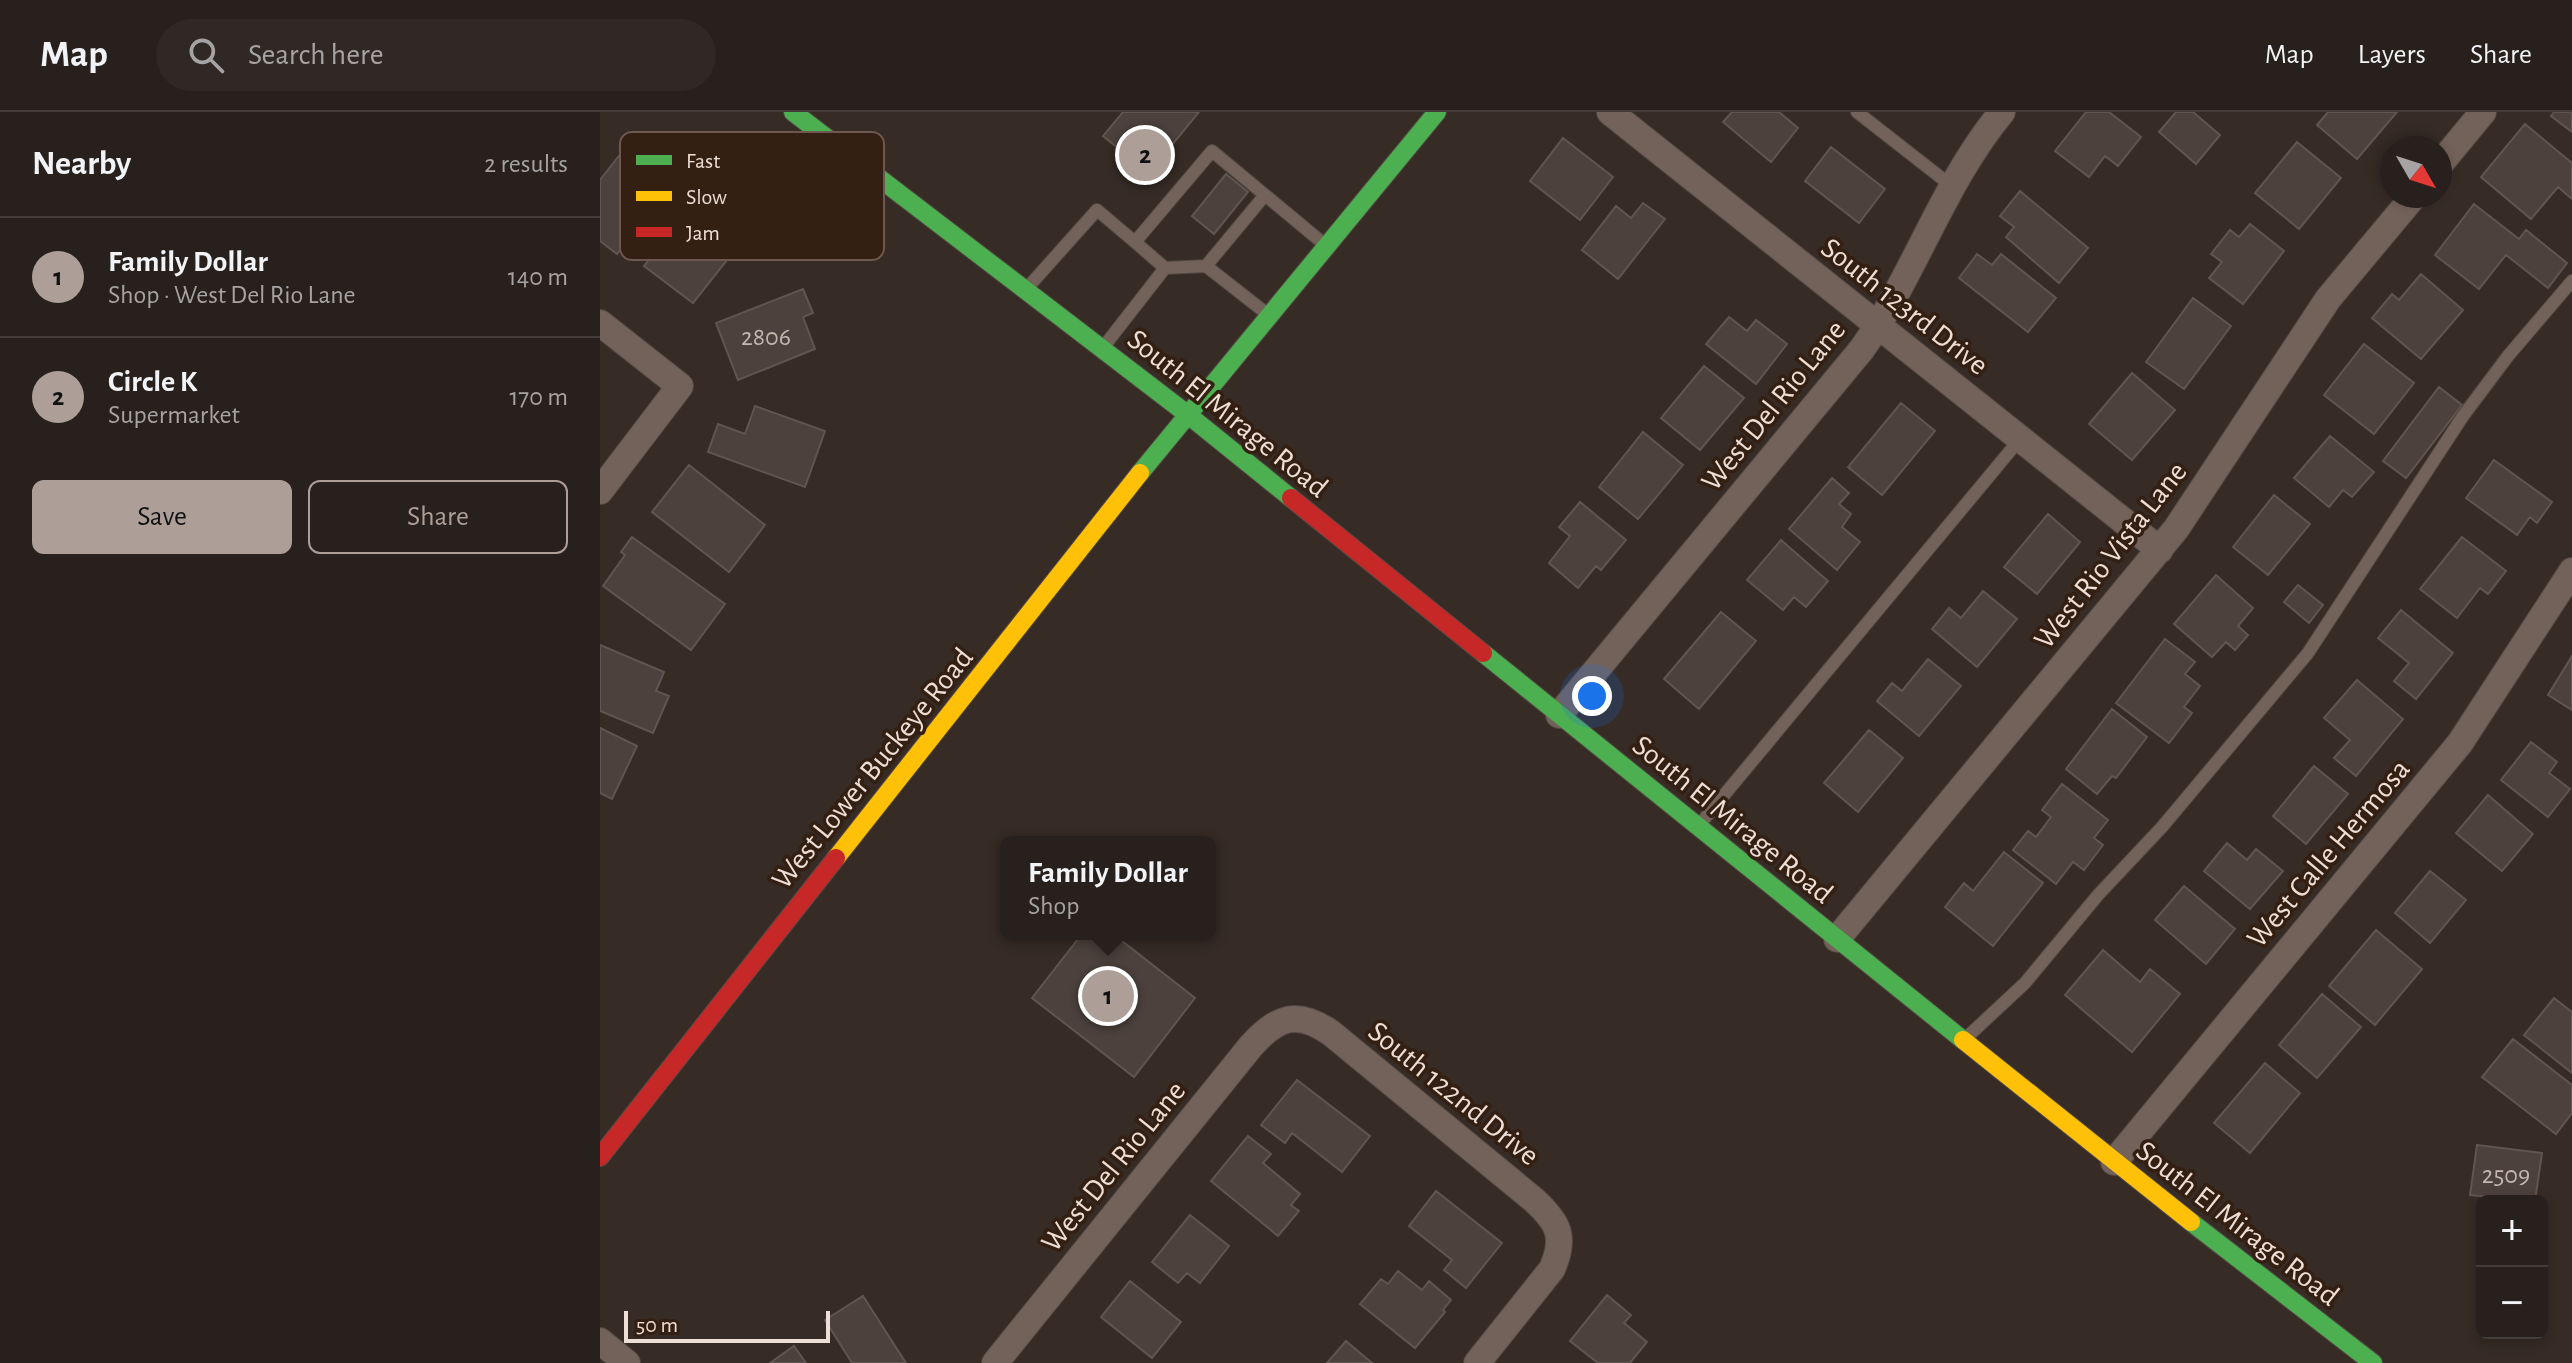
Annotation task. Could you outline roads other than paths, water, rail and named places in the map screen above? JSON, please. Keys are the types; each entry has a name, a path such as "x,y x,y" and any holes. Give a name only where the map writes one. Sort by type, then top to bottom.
{"main road":[{"name":"South El Mirage Road","path":"793,112 819,132"},
{"name":"West Lower Buckeye Road","path":"600,1157 1187,414 1437,112"},
{"name":"South El Mirage Road","path":"884,182 1187,414 2114,1162 2373,1363"}],"street":[{"name":"South 123rd Drive","path":"1610,112 2160,550"},
{"name":"West Del Rio Lane","path":"1559,715 1862,349 1979,142 2002,112"},
{"path":"2452,149 2483,112"},
{"name":"West Rio Vista Lane","path":"1837,939 2160,550 2192,507 2328,299 2404,208"},
{"path":"600,323 680,386 600,491"},
{"name":"West Calle Hermosa","path":"2114,1162 2460,743 2572,571"},
{"name":"West Del Rio Lane","path":"995,1363 1251,1046 1275,1024 1290,1018"},
{"name":"South 122nd Drive","path":"1290,1018 1303,1018 1318,1024 1343,1043 1534,1200 1556,1225 1561,1239 1559,1254 1547,1276 1477,1363"},
{"path":"600,1341 627,1363"}],"lane":[{"path":"1857,112 1953,187"},
{"path":"1135,242 1212,151 1327,246"},
{"path":"1206,266 1265,195"},
{"path":"1025,291 1097,210 1165,268 1206,266 1269,315"},
{"path":"1102,349 1165,268"},
{"path":"1964,1041 2025,983 2098,895 2162,827 2308,653 2463,416 2572,281"},
{"path":"1698,827 2021,438"}],"place":[{"name":"Circle K","path":"1145,155"},
{"name":"Family Dollar","path":"1108,996"}]}
